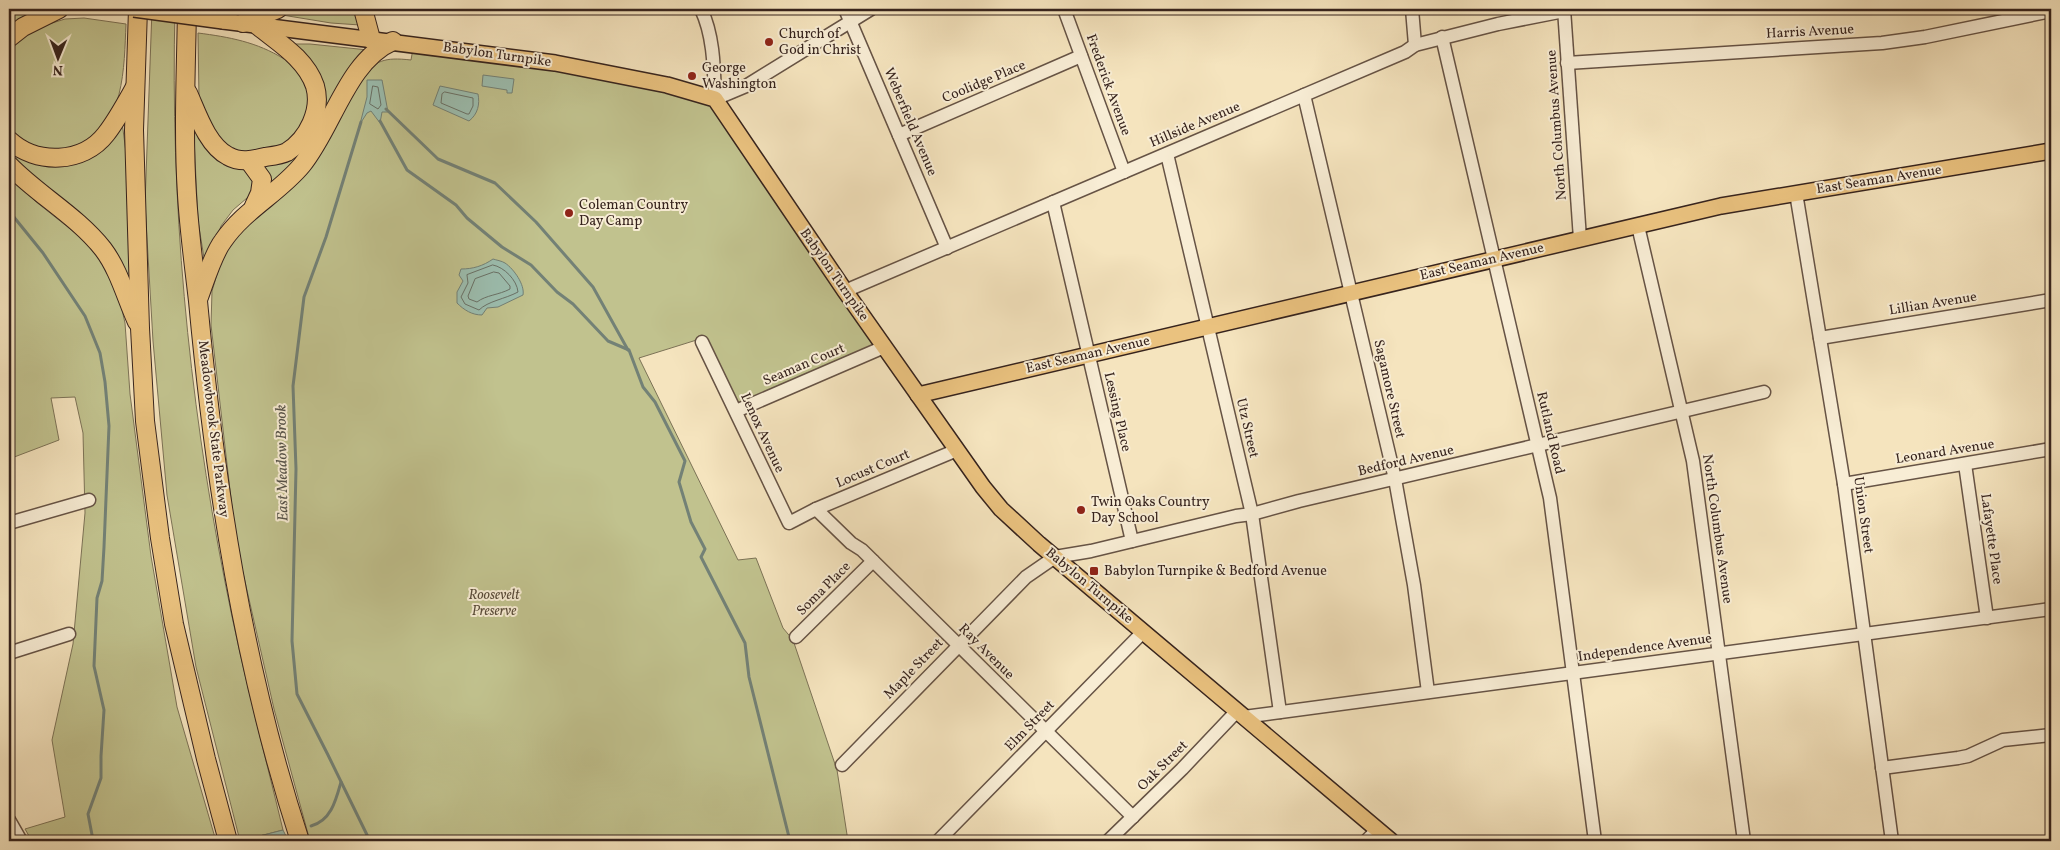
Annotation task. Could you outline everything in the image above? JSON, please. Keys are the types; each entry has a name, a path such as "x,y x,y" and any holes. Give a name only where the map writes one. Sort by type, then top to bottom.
{"highway":[{"path":"9,38 23,27 59,9"},
{"path":"138,9 134,130 145,421 160,538 174,624 206,760 228,841"},
{"name":"Meadowbrook State Parkway","path":"187,9 187,195 206,384 225,525 238,604 270,739 300,841"},
{"path":"186,88 207,136 228,156 249,162 286,152 299,142 308,131 315,114 316,92 314,85 304,65 289,50 250,24 278,9"},
{"path":"363,9 371,39"},
{"path":"198,300 222,241 254,206 279,188 301,166 316,146 360,66 383,46 393,41"},
{"path":"9,140 34,156 57,159 89,150 106,135 136,87"},
{"path":"249,162 262,179 260,192 254,206"},
{"path":"9,164 103,249 115,270 140,328"}],"main road":[{"name":"Babylon Turnpike","path":"134,9 555,63 667,85 714,99 884,347 1001,509 1143,632 1391,841"},
{"name":"East Seaman Avenue","path":"918,395 1720,206 2051,151"}],"street":[{"path":"701,9 707,21 714,60 714,99 746,86 871,9"},
{"name":"Weberfield Avenue","path":"845,9 947,248"},
{"path":"1412,9 1415,45"},
{"name":"Frederick Avenue","path":"1067,10 1124,172"},
{"name":"Hillside Avenue","path":"845,291 1405,52 1415,45 1442,37 1564,10"},
{"name":"North Columbus Avenue","path":"1564,10 1580,239"},
{"name":"Harris Avenue","path":"1567,63 1882,43 1925,37 2014,14 2051,11"},
{"name":"Rutland Road","path":"1442,37 1550,498 1595,841"},
{"name":"Coolidge Place","path":"899,135 1082,56"},
{"name":"Sagamore Street","path":"1304,95 1394,479 1414,585 1428,692"},
{"name":"Utz Street","path":"1167,154 1252,514 1280,712"},
{"name":"Union Street","path":"1796,193 1844,484 1892,841"},
{"name":"Lessing Place","path":"1053,202 1132,540"},
{"name":"North Columbus Avenue","path":"1638,226 1693,461 1744,841"},
{"name":"Lillian Avenue","path":"1820,338 2051,300"},
{"name":"Lenox Avenue","path":"702,342 788,523 802,517"},
{"name":"Seaman Court","path":"736,411 884,347"},
{"name":"Bedford Avenue","path":"1055,557 1252,514 1764,392"},
{"name":"Leonard Avenue","path":"1844,484 2051,449"},
{"name":"Locust Court","path":"802,517 816,509 957,450"},
{"name":"Lafayette Place","path":"1965,464 1986,618"},
{"path":"9,523 89,500"},
{"name":"Ray Avenue","path":"816,509 873,562 1133,817"},
{"name":"Maple Street","path":"842,765 1026,577 1055,557"},
{"name":"Soma Place","path":"796,637 873,562"},
{"name":"Independence Avenue","path":"1240,714 1280,712 2051,609"},
{"name":"Elm Street","path":"938,841 1143,632"},
{"path":"9,653 69,634"},
{"name":"Oak Street","path":"1108,841 1240,714"},
{"path":"1882,768 1958,758 1968,756 2003,740 2051,735"},
{"path":"9,820 21,841"},
{"path":"1366,841 1377,830"}],"green space":[{"path":"9,9 43,10 9,34"},
{"path":"152,9 175,9 174,81 179,225 184,297 201,440 231,613 283,830 240,841 196,667 167,495 153,341 145,204"},
{"path":"286,9 356,9 360,25 331,23 276,14"},
{"path":"84,18 126,24 122,77 114,111 94,138 79,147 58,153 42,152 26,145 9,133 9,47 20,36 46,20 49,24 65,19"},
{"path":"198,33 221,36 253,44 284,59 288,56 300,71 309,90 310,117 279,152 251,156 231,150 208,129 199,98"},
{"name":"Roosevelt Preserve","path":"414,43 714,98 881,346 737,408 703,338 639,358 738,560 756,558 783,628 793,640 837,770 848,841 310,841 274,709 236,542 211,325 212,291 224,251 358,80 370,68 381,61 394,59 411,60"},
{"path":"295,44 368,50 309,148 267,190 259,167 272,165 290,156 303,143 321,115"},
{"path":"193,117 239,165 257,179 254,192 233,210 221,226 206,270 198,221"},
{"path":"122,122 127,160 130,294 120,271 9,157 9,146 52,164"},
{"path":"9,175 35,201 89,244 105,264 118,292 125,323 130,394 151,556 177,707 216,841 32,841 25,829 65,817 52,740 73,644 85,513 83,433 75,397 51,398 59,440 9,459"}],"water":[{"path":"483,75 514,79 512,93 507,93 507,90 482,86"},
{"path":"367,80 382,80 388,112 382,112 380,123 371,111 367,113 360,124 367,97"},
{"path":"440,86 478,94 478,109 469,121 433,105"},
{"path":"493,259 504,262 512,269 521,282 523,295 498,307 487,308 482,315 465,310 457,303 457,292 463,281 459,275 461,269 478,267"},
{"path":"283,830 287,838 274,841 240,841"}],"waterway":[{"path":"386,109 438,159 495,183 536,222 593,287 628,350"},
{"path":"380,121 407,170 456,205 467,218 502,247 531,265 557,292 573,304 608,341 629,350 643,387 655,402 685,461 679,482 691,522 705,549 701,557 745,643 749,677 790,841"},
{"name":"East Meadow Brook","path":"361,122 326,237 304,297 293,386 296,469 292,641 297,694 370,841"},
{"path":"9,211 43,253 85,316 100,353 105,382 109,426 102,581 97,598 94,666 104,710 101,778 88,814 93,840"},
{"path":"311,826 328,815 335,803 341,782"}],"place":[{"name":"Church of God in Christ","path":"769,42"},
{"name":"George Washington","path":"692,76"},
{"name":"Coleman Country Day Camp","path":"569,213"},
{"name":"Twin Oaks Country Day School","path":"1081,510"},
{"name":"Babylon Turnpike & Bedford Avenue","path":"1094,571"}]}
